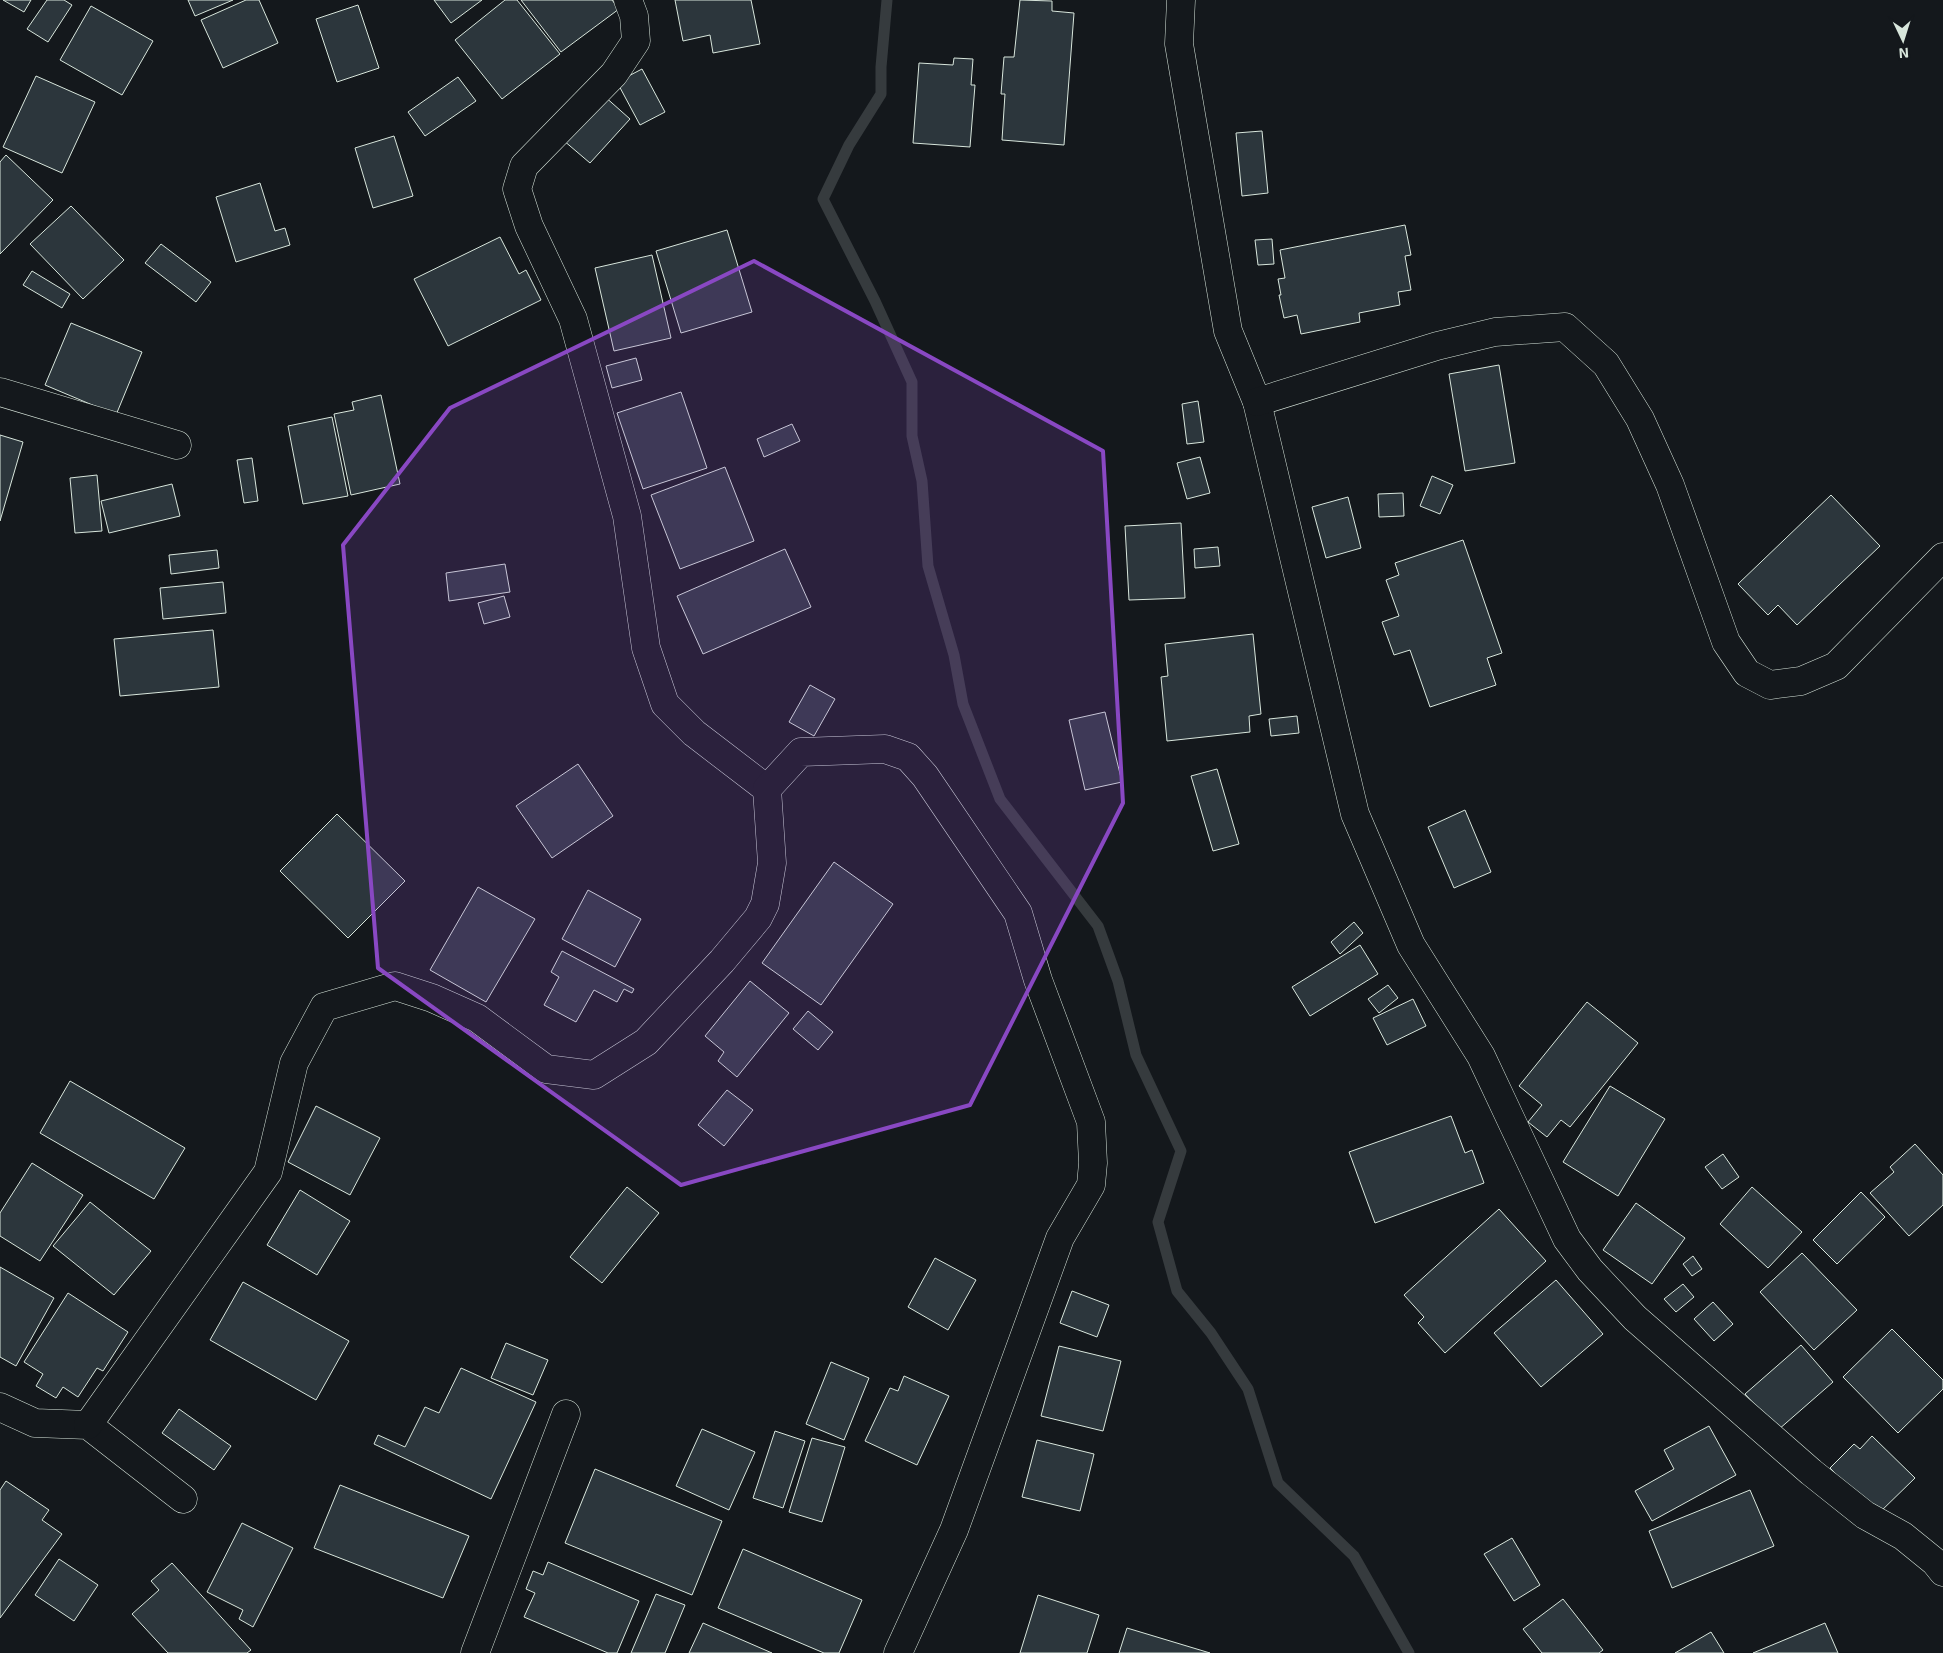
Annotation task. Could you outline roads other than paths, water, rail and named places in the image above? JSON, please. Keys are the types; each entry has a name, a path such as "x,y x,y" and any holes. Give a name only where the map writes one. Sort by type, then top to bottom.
{"street":[{"path":"628,0 634,16 636,41 614,74 524,166 517,189 529,226 573,319 626,516 646,648 665,704 694,732 767,789"},
{"path":"1181,0 1179,44 1228,331 1257,402 1355,814 1411,945 1480,1056 1566,1239 1590,1270 1635,1318 1811,1472 1864,1515 1903,1536 1935,1562 1943,1572"},
{"path":"1257,402 1437,346 1495,332 1565,327 1606,364 1640,419 1670,486 1726,642 1746,673 1770,685 1801,682 1836,666 1943,557"},
{"path":"0,392 177,445"},
{"path":"88,1425 268,1172 294,1063 324,1007 395,986 432,998 477,1018 546,1069 594,1075 646,1042 722,961 758,918 765,904 772,863 767,789 801,752 885,749 908,757 925,776 1018,913 1038,980 1091,1122 1093,1162 1091,1185 1060,1238 954,1530 898,1653"},
{"path":"0,1407 35,1423 88,1425 183,1499"},
{"path":"475,1653 566,1414"}],"waterway":[{"path":"887,0 881,67 881,94 849,145 823,199 875,301 912,382 912,436 922,481 928,566 954,655 963,704 1000,799 1098,926 1118,981 1136,1055 1181,1151 1158,1222 1177,1291 1211,1333 1248,1389 1278,1483 1354,1556 1409,1653"}]}
